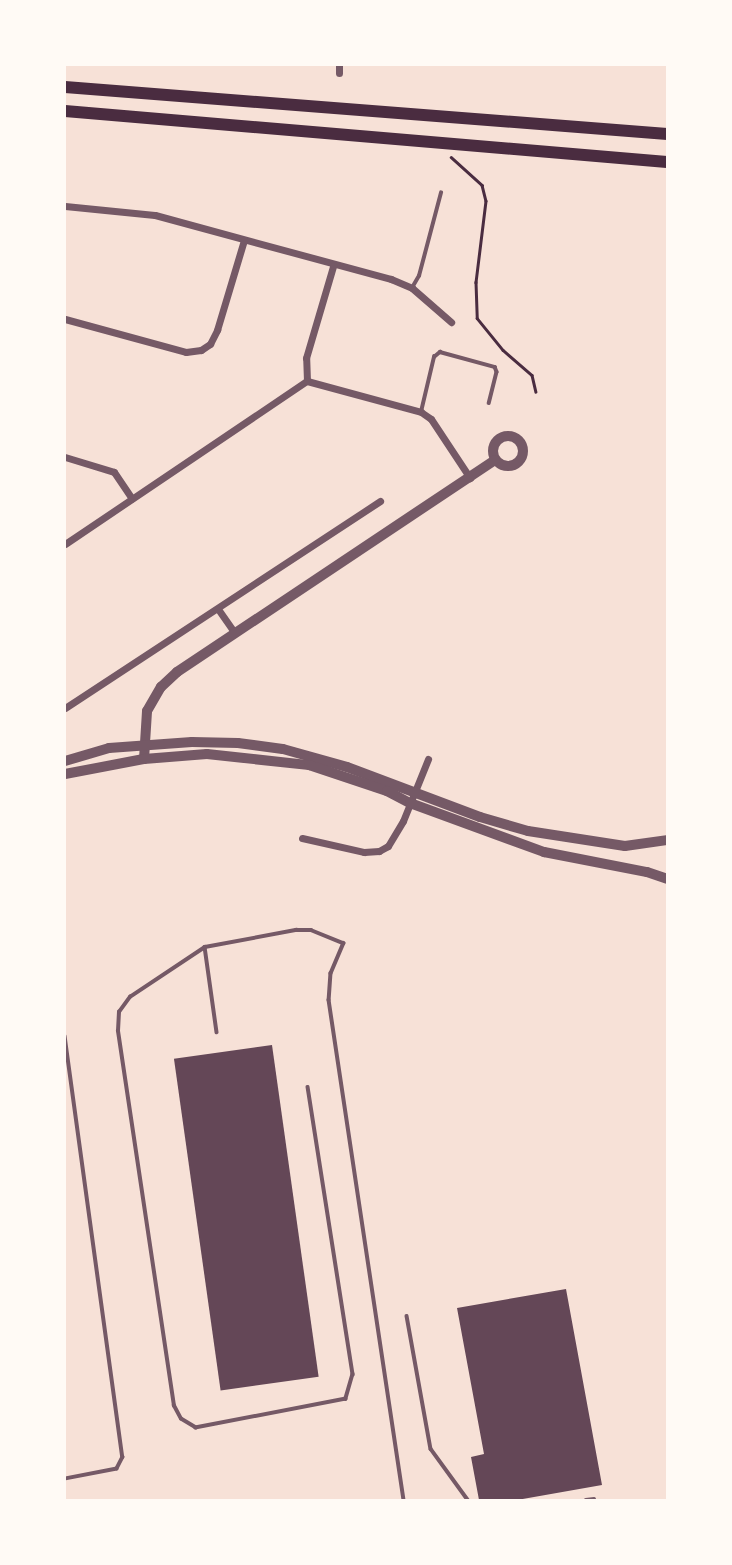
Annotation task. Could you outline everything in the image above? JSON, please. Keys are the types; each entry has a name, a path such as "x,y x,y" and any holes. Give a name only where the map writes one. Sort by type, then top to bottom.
{"main road":[{"path":"65,87 667,134"},
{"path":"65,111 667,162"}],"street":[{"path":"65,206 155,215 333,266 391,279 412,288 451,322"},
{"path":"65,319 186,352 201,350 210,344 217,330 244,240"},
{"path":"307,381 306,358 333,266"},
{"path":"65,544 307,381 421,412 430,419 470,478"},
{"path":"65,457 114,472 132,499"},
{"path":"145,759 147,710 161,687 177,672 495,460"},
{"path":"65,708 380,501"},
{"path":"218,609 235,633"},
{"path":"65,761 109,748 145,745 215,743 283,749 347,766 480,817 562,838 625,846 667,840"},
{"path":"65,774 145,759 207,754 309,765 387,791 410,803 544,852 647,872 667,879"},
{"path":"302,838 364,852 379,851 393,840 428,759"}],"lane":[{"path":"412,288 419,276 441,193"},
{"path":"421,412 434,357 440,352 495,367 498,372 489,403"},
{"path":"308,1087 353,1374 346,1399 196,1428 181,1419 174,1406 117,1022 119,1012 130,997 205,947 296,930 311,930 344,943 331,973 329,1000 404,1500"},
{"path":"205,947 217,1032"},
{"path":"65,1036 123,1457 117,1469 65,1479"},
{"path":"407,1316 431,1449 468,1500"},
{"path":"586,1500 594,1499"}],"path":[{"path":"449,155 476,177 482,185 485,201 476,282 477,318 503,350 532,375 536,392"}],"building":[{"path":"272,1045 319,1377 221,1391 174,1059"},
{"path":"566,1289 602,1485 517,1500 479,1500 471,1457 484,1454 457,1308"}]}
